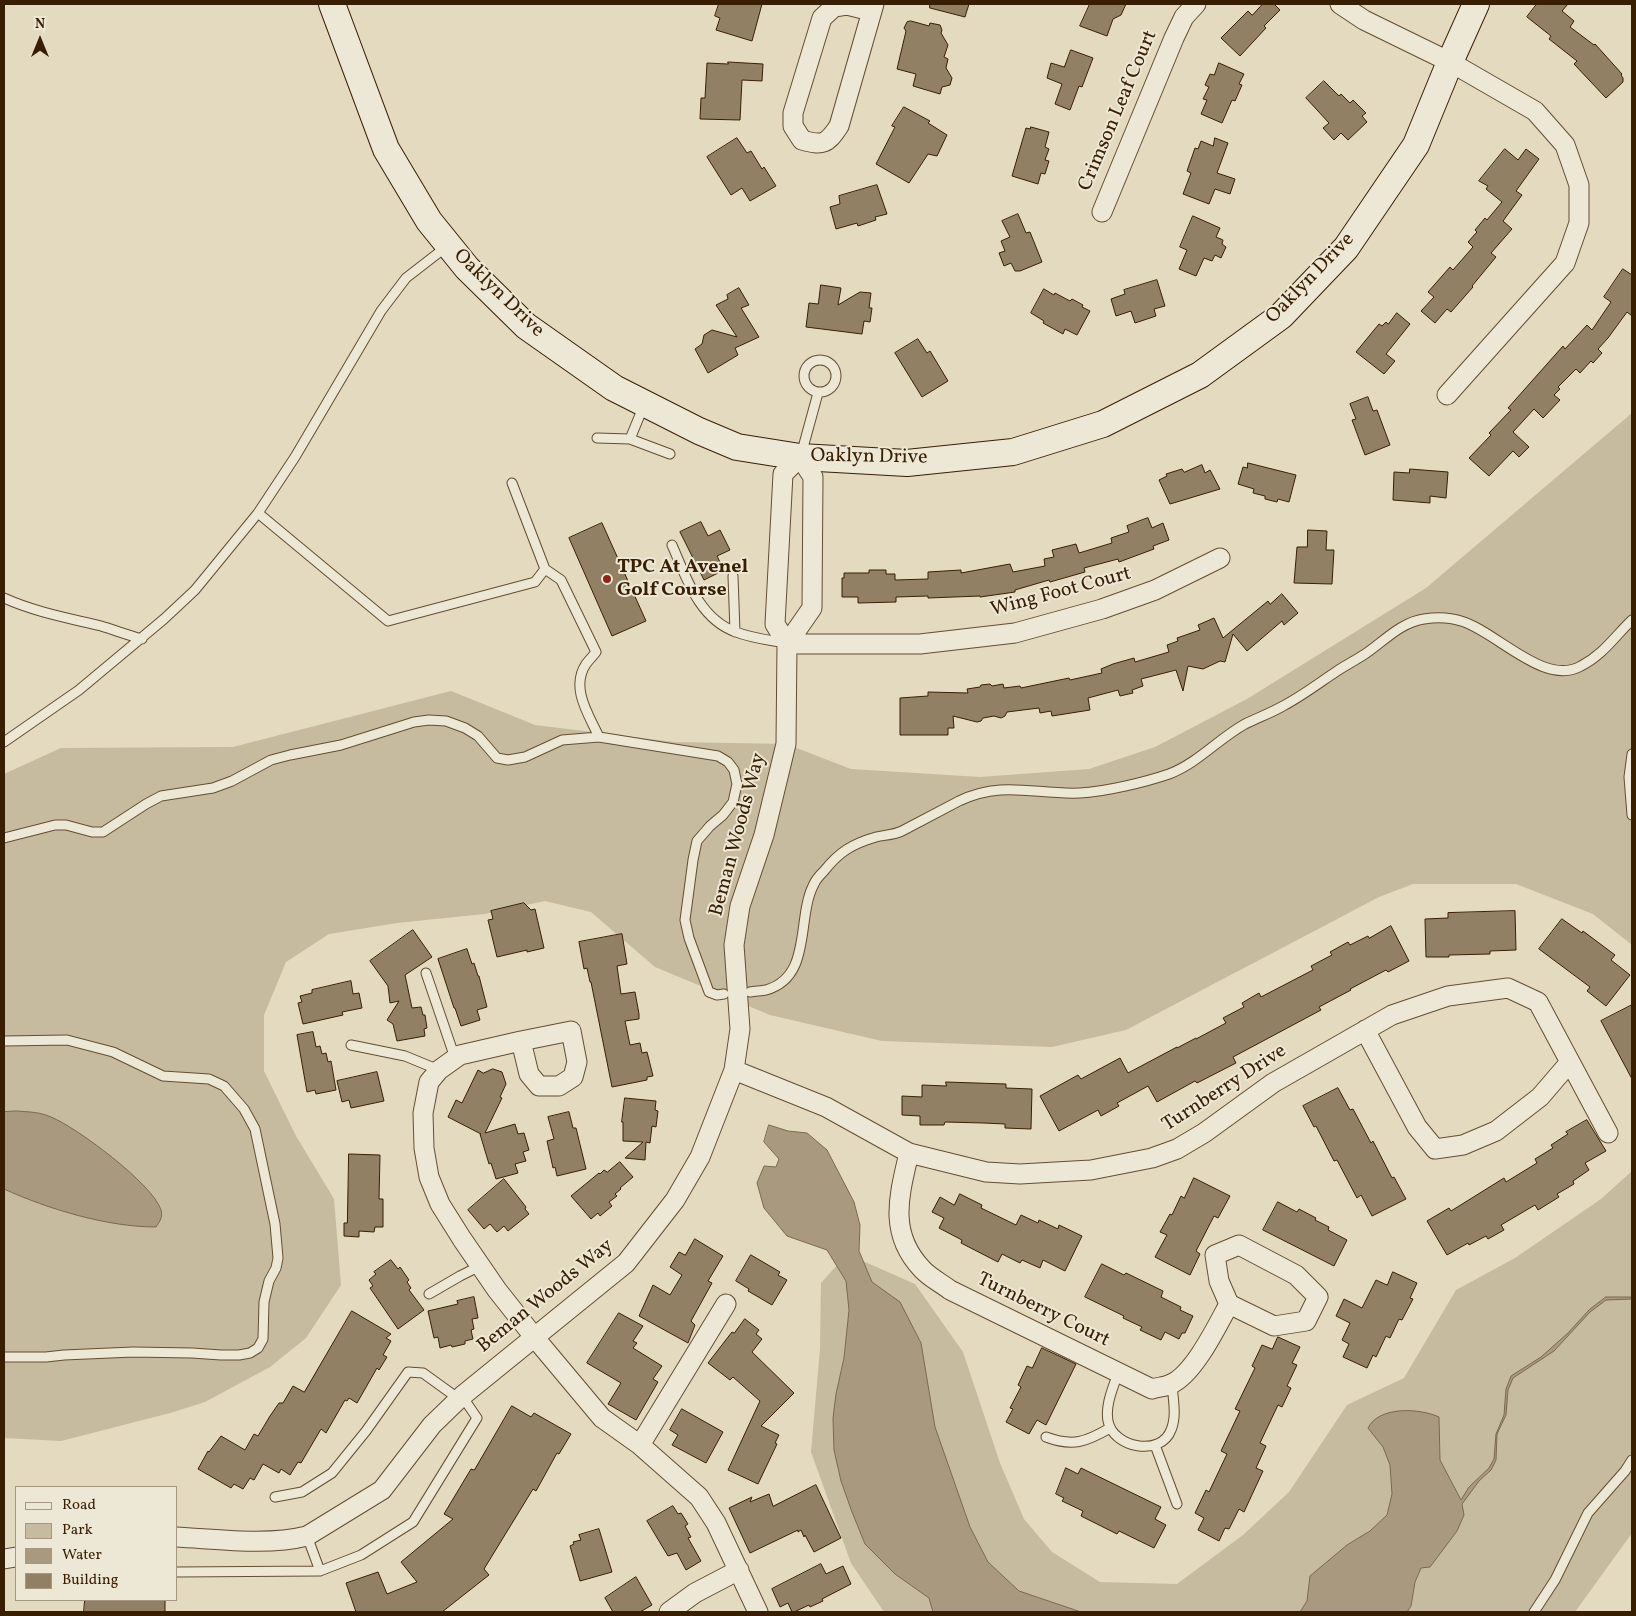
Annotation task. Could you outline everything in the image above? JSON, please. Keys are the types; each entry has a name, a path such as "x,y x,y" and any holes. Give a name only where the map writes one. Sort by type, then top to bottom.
{"street":[{"name":"Oaklyn Drive","path":"332,4 386,149 429,221 467,268 526,326 614,388 698,431 737,447 800,457 907,463 1014,452 1104,424 1200,375 1281,316 1346,248 1416,145 1476,4"},
{"name":"Crimson Leaf Court","path":"1102,212 1174,38 1184,18 1196,4"},
{"path":"1340,4 1364,20 1450,62 1535,111 1565,145 1579,185 1579,222 1565,264 1447,395"},
{"path":"847,5 872,8 839,126 831,138 817,144 802,140 793,126 793,113 822,18 834,7 847,5"},
{"path":"787,644 812,608 813,477 800,457"},
{"name":"Beman Woods Way","path":"178,1537 262,1540 294,1539 307,1536 382,1490 432,1425 460,1398 626,1263 675,1200 700,1157 734,1070 740,1029 734,945 740,906 764,835 786,744 787,644 776,624 783,474 800,457"},
{"name":"Wing Foot Court","path":"787,644 920,644 1015,633 1102,609 1155,590 1220,558"},
{"name":"Turnberry Drive","path":"734,1070 826,1107 909,1153 986,1172 1020,1174 1091,1170 1152,1158 1176,1149 1204,1133 1273,1084 1392,1015 1448,996 1508,988 1538,1002 1608,1132"},
{"path":"1365,1030 1417,1126 1435,1149 1463,1145 1496,1131 1540,1096 1570,1062"},
{"path":"521,1041 460,1054 439,1070 429,1082 423,1113 424,1148 429,1177 440,1204 480,1266 535,1338 602,1418 640,1445 699,1498 716,1523 758,1612"},
{"name":"Turnberry Court","path":"909,1153 900,1192 899,1227 907,1249 922,1270 950,1290 1152,1389 1172,1384"},
{"path":"1240,1245 1296,1275 1318,1297 1306,1321 1274,1326 1229,1304 1219,1281 1215,1255 1240,1245"},
{"path":"640,1445 726,1304"},
{"path":"1172,1384 1183,1376 1203,1351 1229,1304"},
{"path":"670,1612 695,1593 739,1570"}],"lane":[{"path":"4,742 79,690 142,639 195,590 258,513 295,457 381,312 406,278 448,245"},
{"path":"800,457 818,393"},
{"path":"630,439 644,405"},
{"path":"597,438 630,439 670,454"},
{"path":"512,483 545,569 561,580 596,652 585,665 580,679 580,693 599,737"},
{"path":"258,513 388,621 535,582 545,569"},
{"path":"672,545 695,597 712,618 735,632 787,644"},
{"path":"733,576 735,632"},
{"path":"4,598 53,615 101,626 142,639"},
{"path":"750,992 767,990 781,982 795,968 801,947 807,902 814,883 843,850 860,842 899,832 958,802 985,791 1006,789 1082,793 1108,789 1168,774 1191,764 1244,725 1284,706 1366,654 1403,626 1421,619 1442,618 1462,621 1503,643 1529,661 1563,671 1578,668 1602,652 1632,620"},
{"path":"4,838 55,825 66,825 92,832 103,832 161,796 213,788 232,781 271,760 341,745 414,722 429,720 446,721 465,728 478,736 497,758 508,760 525,757 562,740 599,737 718,756 728,762 734,770 737,784 733,802 697,841 685,920 688,938 703,979 710,992 717,995 724,994"},
{"path":"1632,754 1629,777 1632,815"},
{"path":"426,973 455,1058"},
{"path":"4,1041 67,1040 112,1052 163,1076 209,1079 224,1086 244,1109 255,1129 275,1224 278,1258 264,1302 263,1339 258,1348 250,1353 221,1355 133,1352 46,1357 4,1357"},
{"path":"351,1045 405,1056 439,1070"},
{"path":"429,1294 480,1266"},
{"path":"178,1572 320,1570 360,1555 413,1522 477,1418 460,1398 423,1373 408,1372 366,1432 332,1473 302,1492 275,1497"},
{"path":"1118,1372 1109,1401 1108,1423 1114,1433 1124,1442 1133,1445 1149,1446 1161,1443 1171,1432 1174,1418 1172,1384"},
{"path":"1046,1437 1056,1441 1074,1443 1085,1441 1110,1428"},
{"path":"1155,1445 1177,1504"},
{"path":"1534,1612 1555,1580 1588,1513 1625,1471 1632,1460"},
{"path":"307,1536 320,1570"}],"green space":[{"path":"1632,413 1632,945 1593,914 1516,884 1413,884 1379,897 1126,1030 1052,1047 882,1041 770,1015 655,967 591,912 545,901 484,914 397,923 329,934 286,962 264,1015 264,1071 296,1136 334,1199 341,1285 306,1338 270,1367 205,1402 61,1441 4,1438 4,774 61,748 233,747 451,691 535,725 674,742 786,744 851,769 980,777 1089,769 1155,747 1247,699 1426,588"},
{"path":"1632,1171 1632,1533 1575,1612 884,1612 851,1563 811,1452 820,1349 821,1283 847,1254 915,1284 963,1352 1000,1463 1024,1519 1052,1552 1100,1582 1177,1584 1243,1535 1289,1492 1347,1405 1404,1378 1456,1290 1515,1258 1601,1199"}],"water":[{"path":"4,1112 39,1113 63,1123 95,1144 129,1172 155,1199 161,1210 162,1215 156,1227 118,1224 78,1216 4,1189"},
{"path":"769,1125 788,1131 807,1133 827,1150 854,1202 860,1225 859,1251 872,1282 900,1302 921,1343 935,1427 970,1527 988,1562 1019,1591 1081,1612 933,1612 929,1598 895,1574 865,1544 841,1481 834,1450 833,1418 844,1358 849,1310 846,1281 827,1250 787,1236 764,1208 757,1183 764,1166 776,1167 779,1159 764,1142"},
{"path":"1606,1297 1632,1297 1632,1299 1606,1300 1590,1312 1554,1351 1513,1378 1508,1390 1506,1415 1497,1434 1496,1460 1491,1470 1479,1481 1462,1504 1464,1515 1457,1531 1430,1567 1421,1568 1415,1582 1411,1606 1407,1612 1300,1612 1307,1601 1310,1576 1347,1545 1370,1531 1387,1515 1392,1494 1390,1465 1383,1447 1368,1428 1373,1421 1390,1412 1400,1411 1421,1412 1439,1417 1440,1460 1461,1500 1469,1487 1489,1468 1494,1459 1496,1434 1504,1415 1506,1389 1511,1376 1541,1357 1568,1333 1589,1310"}],"building":[{"path":"719,4 762,4 752,41 716,30 720,18 715,16"},
{"path":"930,4 969,4 965,17 930,8"},
{"path":"1090,4 1126,4 1121,15 1113,19 1107,36 1080,26"},
{"path":"1263,4 1274,4 1280,10 1264,26 1266,28 1240,56 1221,38 1248,11 1252,15"},
{"path":"1537,4 1568,4 1562,11 1574,21 1570,27 1595,44 1622,74 1623,82 1606,98 1574,64 1577,61 1549,39 1551,36 1527,17"},
{"path":"911,21 929,26 930,23 940,25 941,33 948,45 944,57 948,59 946,68 952,78 950,85 942,87 940,94 913,86 916,74 897,69 906,31 904,28 907,22"},
{"path":"1071,50 1093,58 1082,87 1079,86 1070,110 1055,104 1062,84 1047,78 1051,63 1064,67"},
{"path":"728,62 763,64 762,81 742,80 740,120 700,119 701,98 705,98 707,63 728,64"},
{"path":"1219,63 1244,74 1239,84 1242,85 1235,101 1232,100 1222,123 1201,114 1207,100 1203,99 1209,87 1205,85 1210,74 1214,75"},
{"path":"1324,81 1339,96 1341,94 1350,103 1353,100 1366,113 1362,116 1367,122 1348,140 1341,133 1334,140 1323,128 1329,123 1306,98"},
{"path":"904,107 930,121 928,123 947,135 937,156 928,154 909,183 876,164 895,127 892,126"},
{"path":"1031,127 1049,132 1045,147 1049,149 1045,160 1049,161 1045,174 1041,173 1038,184 1012,176 1026,128 1030,129"},
{"path":"737,138 747,153 751,151 762,169 764,167 776,186 750,201 742,188 731,195 707,157"},
{"path":"1215,138 1228,143 1217,173 1235,179 1230,194 1215,189 1209,204 1183,194 1191,173 1187,171 1195,148 1198,149 1201,141 1213,146"},
{"path":"1505,149 1518,160 1526,149 1539,159 1516,191 1522,195 1503,221 1512,229 1491,253 1496,257 1473,287 1451,312 1447,309 1435,323 1421,311 1434,297 1428,292 1450,267 1453,270 1473,247 1468,242 1477,232 1475,230 1485,218 1487,220 1502,202 1486,189 1488,186 1479,181"},
{"path":"877,185 887,214 875,217 876,220 858,226 857,223 836,229 830,207 840,204 839,196"},
{"path":"1018,214 1026,233 1030,232 1042,262 1020,271 1015,271 1011,263 1004,266 999,253 1005,251 1001,241 1010,237 1002,221"},
{"path":"1193,216 1220,228 1216,237 1223,240 1222,244 1226,247 1221,258 1215,255 1212,261 1204,258 1196,276 1179,269 1187,250 1180,247"},
{"path":"1623,269 1632,275 1632,316 1627,312 1598,349 1602,353 1593,363 1591,361 1580,373 1576,369 1558,387 1560,389 1554,395 1560,400 1543,418 1534,409 1513,432 1529,447 1519,457 1513,451 1489,476 1469,458 1511,410 1508,408 1563,346 1565,349 1587,325 1592,330 1611,302 1604,297"},
{"path":"1157,280 1165,306 1154,309 1156,316 1135,323 1131,311 1116,316 1111,299 1125,294 1124,290"},
{"path":"821,285 841,288 838,305 860,292 871,293 869,308 872,308 870,322 864,321 862,334 806,327 809,303 818,304"},
{"path":"739,288 749,305 741,308 759,337 735,348 738,355 708,373 695,349 702,344 704,335 712,330 737,337 716,305 728,299 727,295"},
{"path":"1044,289 1070,301 1072,299 1090,311 1077,335 1065,329 1063,334 1043,323 1044,321 1031,313"},
{"path":"1397,313 1410,324 1386,354 1395,361 1384,374 1356,352 1379,324 1382,326 1386,322 1388,324"},
{"path":"918,339 927,353 930,351 948,381 922,397 895,353"},
{"path":"1368,397 1373,411 1377,410 1390,445 1365,455 1352,420 1356,419 1350,404"},
{"path":"1248,463 1296,475 1289,502 1278,499 1277,502 1265,499 1265,496 1253,493 1254,489 1238,484 1243,467 1247,468"},
{"path":"1202,465 1205,473 1210,470 1220,489 1170,504 1159,480 1167,476 1166,474 1182,469 1184,472"},
{"path":"1410,469 1448,472 1446,498 1430,496 1430,503 1393,500 1394,472 1409,473"},
{"path":"1148,518 1152,528 1163,523 1169,540 1153,546 1154,549 1119,562 1118,559 1084,568 1085,572 1050,582 1049,580 1015,590 1015,592 980,597 896,597 896,602 858,603 858,597 842,597 842,578 844,578 844,573 869,573 869,570 886,570 886,574 895,574 895,580 928,579 928,572 961,570 961,573 1010,564 1013,572 1045,566 1044,559 1054,557 1052,550 1076,544 1079,553 1112,543 1111,538 1129,532 1127,526"},
{"path":"701,522 708,536 720,530 730,550 717,556 724,570 704,580 680,532"},
{"name":"TPC At Avenel Golf Course","path":"602,523 646,621 612,636 569,538"},
{"path":"1308,530 1327,531 1326,550 1334,550 1332,584 1294,583 1297,547 1307,547"},
{"path":"1282,594 1298,613 1284,625 1282,621 1247,651 1233,634 1225,662 1220,661 1203,669 1188,666 1183,691 1176,670 1141,679 1143,686 1132,690 1133,693 1120,696 1118,690 1088,698 1090,710 1052,716 1051,711 1040,713 1039,708 1007,712 1001,718 994,716 983,718 977,722 953,716 954,728 948,728 948,735 900,735 900,698 928,696 928,692 968,693 967,689 990,684 992,686 1003,684 1004,688 1020,686 1021,688 1102,673 1101,669 1113,664 1134,658 1135,662 1169,652 1167,645 1178,641 1177,638 1200,630 1198,625 1214,618 1223,638 1268,601 1270,604"},
{"path":"524,903 531,910 535,909 544,948 497,957 488,920 493,919 491,911"},
{"path":"1515,911 1516,950 1490,951 1490,954 1426,957 1425,919 1448,918 1448,913"},
{"path":"1562,919 1582,933 1583,931 1615,955 1611,960 1630,975 1606,1006 1587,991 1590,987 1539,949"},
{"path":"1391,926 1409,961 1388,972 1386,970 1350,989 1319,1007 1321,1010 1233,1057 1236,1063 1197,1083 1195,1081 1157,1102 1148,1086 1117,1103 1119,1106 1101,1116 1098,1110 1059,1131 1040,1096 1078,1075 1081,1079 1120,1058 1128,1073 1226,1023 1223,1018 1244,1007 1242,1003 1259,993 1261,997 1313,970 1311,966 1332,955 1330,952 1348,942 1350,945 1368,936 1369,938"},
{"path":"413,930 432,957 405,975 412,1008 421,1007 423,1015 425,1015 427,1028 424,1029 425,1036 397,1041 393,1024 387,1020 399,1001 390,1003 388,986 370,961"},
{"path":"622,934 627,964 617,966 621,994 635,992 639,1014 639,1019 625,1021 630,1045 640,1043 642,1053 647,1052 653,1076 647,1077 647,1080 612,1087 591,982 587,968 584,969 579,942"},
{"path":"467,949 472,964 474,963 479,976 487,1007 477,1010 480,1020 461,1026 438,959"},
{"path":"351,981 353,994 359,993 362,1008 342,1012 343,1015 303,1024 298,1003 302,1002 300,996 312,993 312,990"},
{"path":"1632,1005 1632,1079 1601,1021"},
{"path":"313,1032 316,1047 320,1046 322,1054 326,1053 328,1062 331,1061 336,1090 316,1094 315,1090 307,1092 297,1035"},
{"path":"493,1069 502,1072 506,1084 500,1097 502,1098 485,1133 515,1124 518,1134 524,1133 529,1150 523,1152 526,1161 515,1164 518,1173 496,1179 491,1163 489,1164 481,1134 448,1117 456,1100 462,1103 478,1070 483,1073"},
{"path":"377,1072 384,1101 351,1108 349,1100 342,1102 337,1081"},
{"path":"946,1082 1006,1084 1006,1088 1032,1089 1031,1129 1005,1128 1005,1124 984,1123 945,1122 944,1125 920,1125 920,1116 902,1115 902,1096 922,1097 922,1085 946,1086"},
{"path":"1338,1088 1350,1110 1353,1109 1371,1143 1373,1141 1392,1178 1394,1177 1406,1199 1372,1216 1361,1195 1357,1198 1337,1160 1334,1161 1316,1126 1314,1127 1303,1106"},
{"path":"625,1098 656,1101 655,1110 658,1111 656,1127 652,1126 650,1143 646,1142 645,1160 625,1158 643,1142 623,1141 622,1122"},
{"path":"569,1112 573,1128 576,1128 586,1169 557,1176 555,1167 553,1168 547,1141 554,1139 548,1117"},
{"path":"1587,1120 1606,1151 1585,1163 1589,1170 1573,1181 1574,1184 1557,1194 1559,1197 1538,1210 1535,1205 1501,1225 1504,1230 1488,1239 1486,1236 1469,1245 1468,1243 1447,1255 1427,1221 1449,1208 1451,1211 1504,1178 1506,1182 1537,1163 1535,1159 1553,1148 1551,1145 1568,1134 1566,1132"},
{"path":"349,1154 380,1155 379,1199 383,1199 383,1227 375,1227 374,1232 359,1231 359,1237 344,1236 344,1223 347,1223"},
{"path":"620,1162 633,1177 620,1188 615,1194 617,1196 609,1202 612,1206 600,1216 598,1213 591,1219 571,1196 599,1173 604,1170 607,1172"},
{"path":"1194,1178 1230,1196 1218,1218 1214,1216 1196,1251 1200,1254 1190,1275 1155,1257 1167,1235 1160,1232 1170,1214 1172,1215 1181,1196 1184,1198"},
{"path":"504,1179 526,1207 525,1209 529,1214 508,1231 504,1226 497,1232 490,1224 484,1229 468,1210"},
{"path":"960,1194 982,1205 981,1208 1016,1225 1021,1215 1038,1223 1039,1220 1058,1229 1059,1225 1082,1236 1065,1271 1043,1260 1040,1268 1022,1260 1020,1263 1002,1254 998,1262 961,1243 962,1240 939,1228 944,1218 932,1212 940,1197 954,1205"},
{"path":"1278,1202 1297,1212 1299,1209 1316,1218 1315,1220 1329,1227 1328,1230 1347,1240 1334,1266 1263,1230"},
{"path":"695,1239 723,1256 708,1281 712,1283 691,1321 695,1325 688,1343 639,1316 653,1285 670,1295 682,1275 670,1267 679,1252 685,1255"},
{"path":"751,1255 780,1272 778,1275 787,1280 772,1305 748,1291 749,1289 736,1281"},
{"path":"391,1260 398,1269 400,1267 409,1280 407,1282 411,1288 409,1290 424,1310 398,1329 370,1288 373,1286 369,1280 376,1274 374,1272"},
{"path":"1102,1264 1163,1291 1161,1297 1181,1307 1180,1310 1193,1316 1185,1333 1182,1333 1179,1339 1165,1332 1161,1340 1140,1330 1142,1327 1123,1318 1124,1316 1085,1297"},
{"path":"1393,1272 1417,1283 1410,1298 1413,1299 1402,1320 1399,1319 1390,1338 1386,1336 1376,1357 1373,1355 1367,1368 1343,1357 1349,1344 1342,1340 1350,1323 1336,1316 1344,1299 1362,1308 1376,1280 1387,1285"},
{"path":"474,1297 478,1318 472,1319 474,1329 471,1330 473,1339 465,1341 465,1344 440,1348 438,1337 434,1338 428,1311 458,1304 457,1301"},
{"path":"352,1311 391,1334 386,1338 391,1341 383,1355 387,1357 379,1370 377,1368 357,1403 349,1398 347,1401 345,1400 326,1433 321,1429 301,1463 298,1462 290,1475 281,1469 279,1473 263,1464 254,1480 250,1478 243,1489 234,1484 231,1488 198,1469 208,1451 221,1436 245,1450 254,1434 258,1436 279,1403 283,1403 293,1386 304,1392"},
{"path":"619,1313 643,1326 633,1341 637,1343 633,1348 662,1366 653,1379 658,1382 636,1420 608,1404 621,1383 587,1363"},
{"path":"745,1319 759,1330 756,1334 762,1339 752,1352 794,1393 761,1426 779,1435 775,1443 777,1444 758,1484 728,1470 760,1401 733,1377 730,1380 708,1363 732,1332 734,1333"},
{"path":"1278,1337 1300,1347 1292,1363 1297,1365 1287,1386 1291,1388 1282,1407 1278,1405 1260,1443 1266,1446 1256,1468 1263,1471 1244,1512 1239,1509 1229,1529 1225,1528 1219,1541 1198,1530 1204,1518 1195,1513 1206,1490 1209,1492 1227,1454 1221,1451 1240,1411 1235,1409 1255,1368 1252,1366 1262,1345 1272,1349"},
{"path":"1042,1348 1076,1364 1046,1425 1037,1420 1029,1434 1006,1422 1013,1409 1010,1408 1021,1387 1018,1385 1027,1366 1032,1368"},
{"path":"512,1406 531,1417 534,1413 571,1434 559,1454 557,1453 536,1491 533,1489 484,1569 489,1575 442,1612 356,1612 346,1583 378,1572 387,1594 417,1582 401,1562 453,1519 444,1514 471,1469 474,1470"},
{"path":"682,1409 723,1432 706,1463 672,1445 678,1435 670,1430"},
{"path":"1066,1468 1078,1474 1081,1468 1161,1507 1155,1519 1166,1525 1154,1548 1119,1531 1117,1534 1081,1516 1083,1511 1062,1501 1064,1498 1056,1494"},
{"path":"816,1485 841,1538 814,1552 805,1535 804,1537 801,1530 798,1532 798,1530 750,1553 729,1508 752,1497 750,1502 769,1494 773,1506"},
{"path":"673,1506 678,1514 681,1513 688,1524 685,1526 691,1537 688,1538 701,1561 686,1570 677,1553 668,1556 647,1521"},
{"path":"599,1529 612,1572 580,1581 570,1546 574,1544 573,1542 581,1540 579,1535"},
{"path":"821,1564 826,1574 843,1566 851,1584 810,1607 809,1605 792,1612 788,1603 780,1607 772,1589"},
{"path":"636,1577 652,1605 640,1612 613,1612 605,1598"},
{"path":"85,1601 165,1601 165,1612 84,1612"}],"place":[{"name":"TPC At Avenel Golf Course","path":"607,579"}]}
